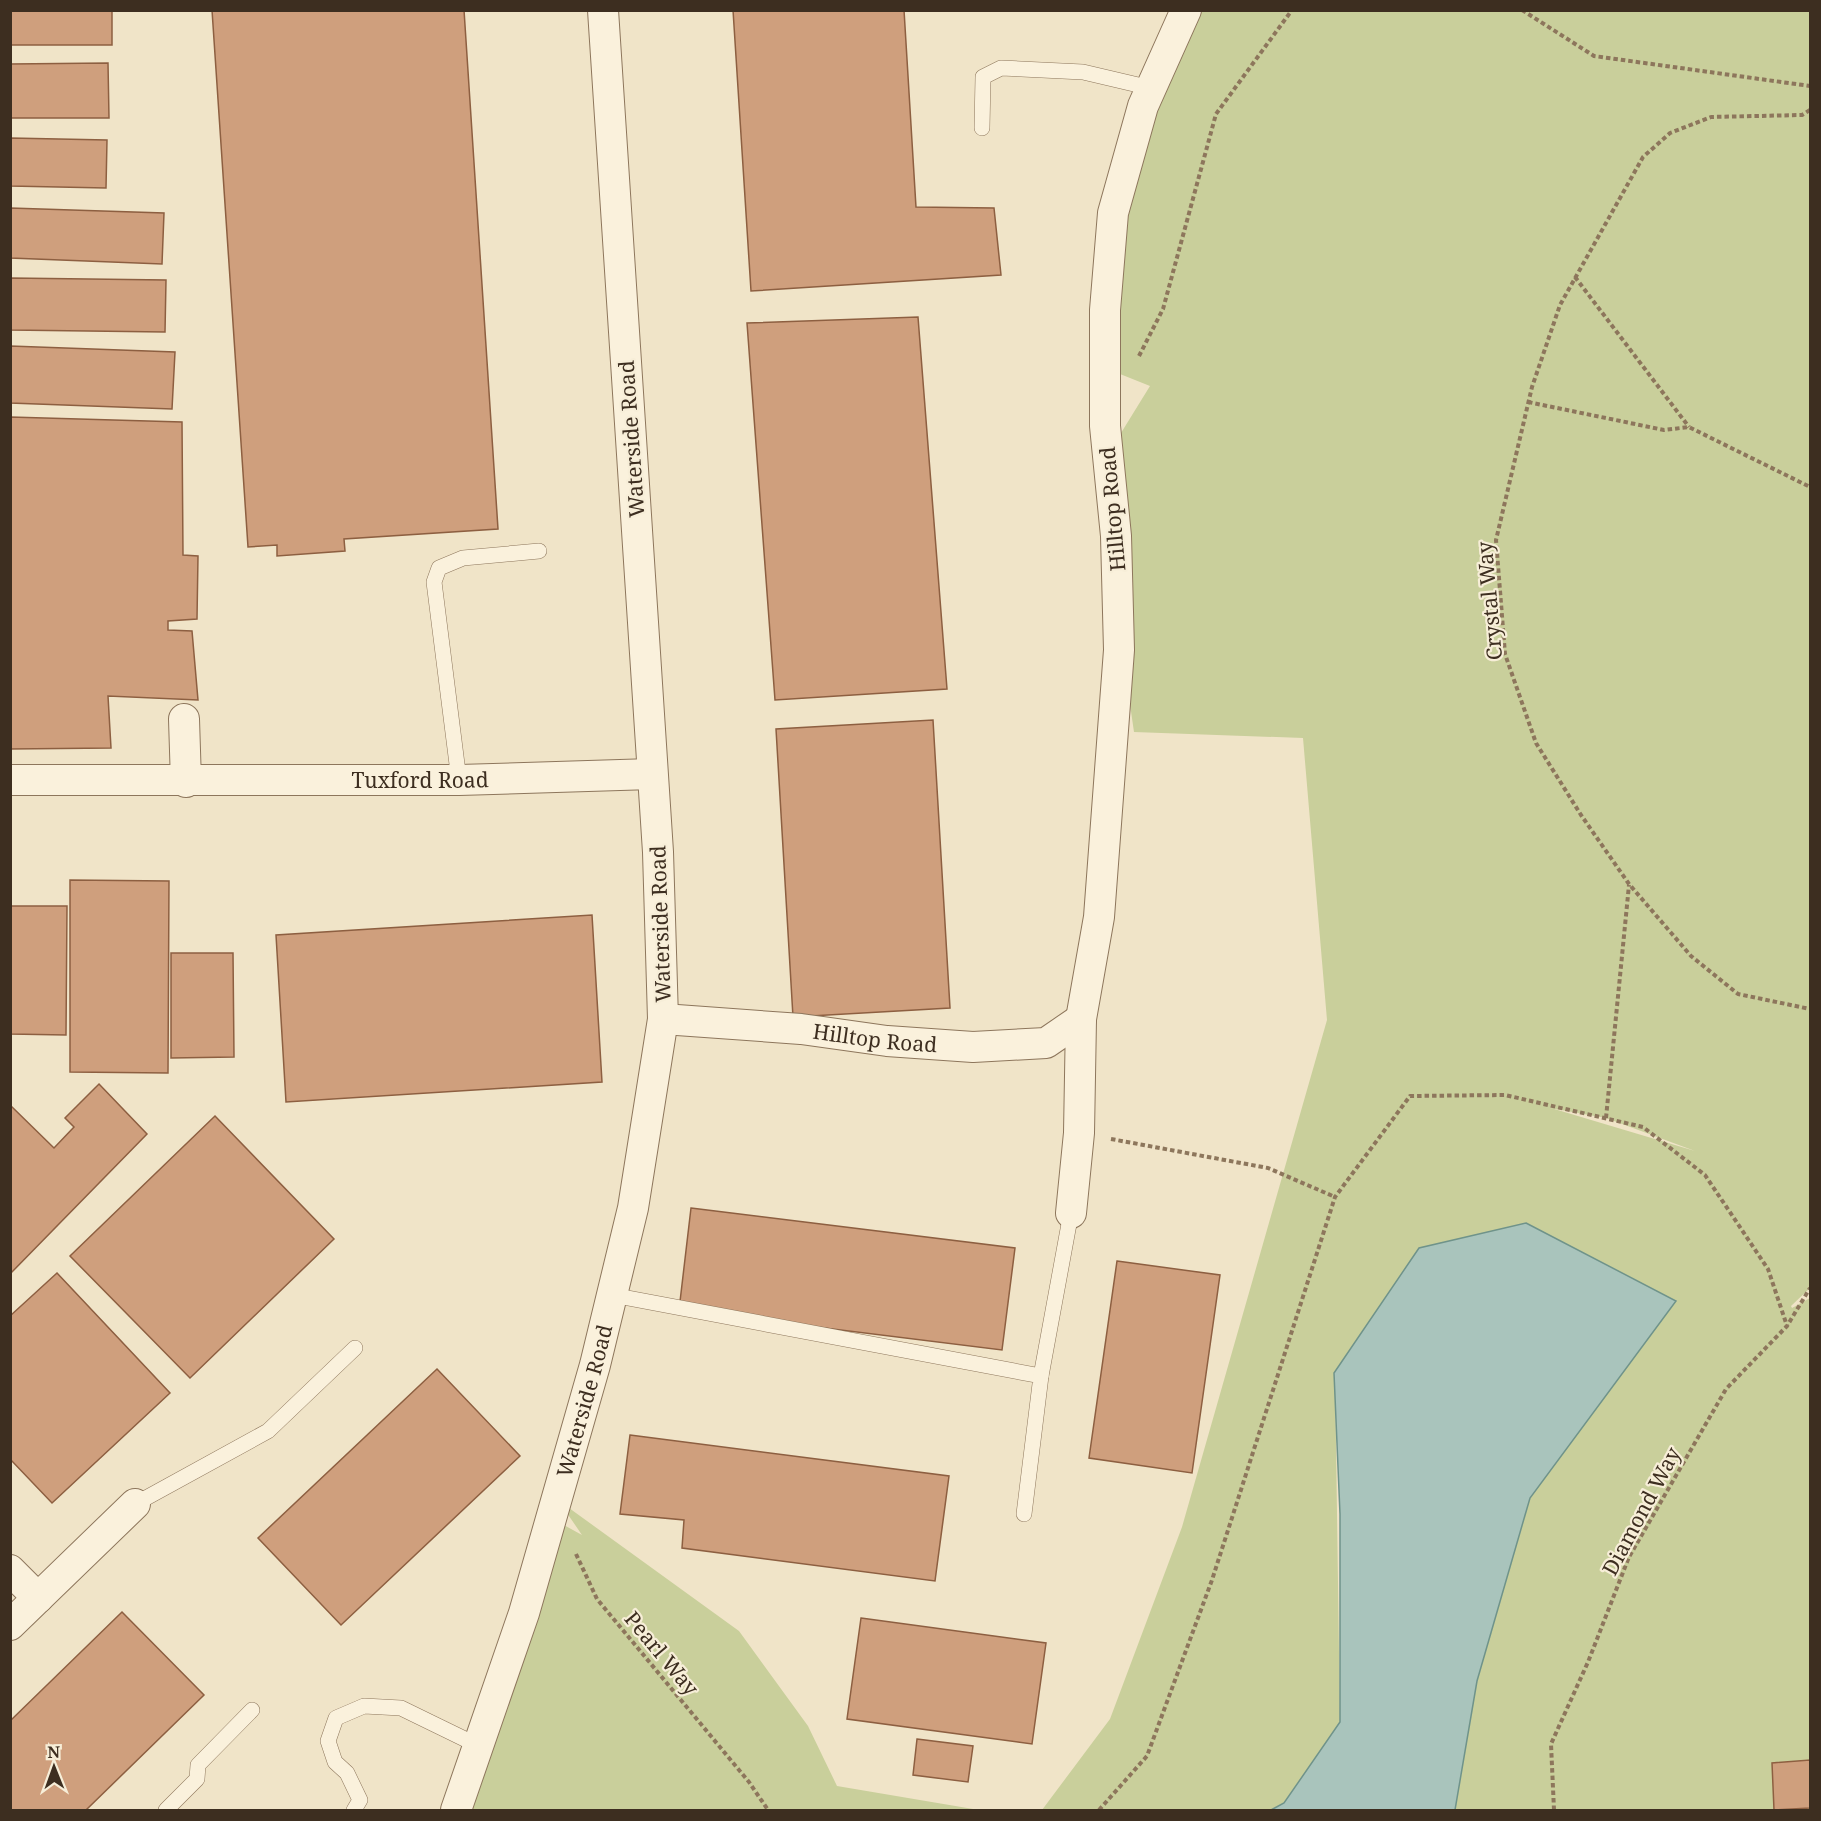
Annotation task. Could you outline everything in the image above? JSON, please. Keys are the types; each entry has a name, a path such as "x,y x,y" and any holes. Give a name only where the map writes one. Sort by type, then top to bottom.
{"street":[{"name":"Waterside Road","path":"456,1810 524,1613 558,1500 612,1295 633,1208 663,1019 658,852 603,10"},
{"name":"Hilltop Road","path":"1071,1213 1079,1133 1082,1019 1099,917 1119,650 1116,536 1105,426 1105,310 1113,213 1143,106 1186,10"},
{"path":"184,719 186,782"},
{"name":"Tuxford Road","path":"10,780 186,782 459,780 652,774"},
{"name":"Hilltop Road","path":"663,1019 801,1029 887,1041 974,1047 1046,1043 1082,1019"},
{"path":"10,1625 135,1504"},
{"path":"10,1570 38,1598"}],"lane":[{"path":"982,128 983,77 1001,68 1083,72 1151,88"},
{"path":"459,780 434,582 439,568 463,558 539,551"},
{"path":"1024,1514 1041,1376 1071,1213"},
{"path":"612,1295 1041,1376"},
{"path":"135,1504 268,1431 355,1348"},
{"path":"354,1810 360,1800 347,1773 335,1762 328,1741 336,1718 364,1706 401,1708 478,1746"},
{"path":"166,1810 197,1779 198,1765 252,1710"}],"path":[{"path":"1136,363 1163,309 1216,114 1292,10"},
{"path":"1522,10 1594,56 1810,86"},
{"name":"Crystal Way","path":"1810,110 1802,115 1711,117 1670,133 1643,157 1560,305 1528,402 1496,540 1505,654 1536,743 1629,884 1691,956 1738,994 1810,1009"},
{"path":"1575,277 1689,427 1810,487"},
{"path":"1528,402 1664,430 1689,427"},
{"path":"1606,1118 1629,884"},
{"path":"1099,1810 1147,1756 1212,1580 1335,1197 1410,1096 1505,1095 1643,1127 1705,1175 1768,1269 1787,1326"},
{"path":"1079,1133 1268,1168 1335,1197"},
{"name":"Diamond Way","path":"1554,1810 1551,1744 1588,1662 1629,1557 1726,1389 1787,1326 1810,1288"},
{"name":"Pearl Way","path":"558,1500 562,1524 597,1599 742,1774 768,1810"}],"green space":[{"path":"1197,11 1810,11 1810,1288 1791,1306 1792,1308 1810,1298 1810,1810 1455,1810 1477,1681 1530,1498 1676,1301 1526,1223 1335,1373 1340,1722 1284,1803 1271,1810 1042,1810 1110,1719 1182,1527 1327,1020 1303,738 1134,732 1118,622 1108,454 1150,386 1105,368 1123,178","holes":["1552,1108 1606,1118 1695,1151"]},
{"path":"558,1500 739,1631 808,1726 837,1786 979,1810 458,1810 562,1524 582,1535"}],"water":[{"path":"1526,1223 1676,1301 1530,1498 1477,1681 1455,1810 1271,1810 1284,1803 1340,1722 1340,1514 1334,1373 1419,1248"}],"building":[{"path":"10,10 112,10 112,45 10,45"},
{"path":"212,10 464,10 498,529 344,539 345,551 277,556 277,545 248,547"},
{"path":"733,10 904,10 916,207 994,208 1001,275 751,291"},
{"path":"108,63 109,118 10,118 10,64"},
{"path":"10,138 107,140 106,188 10,186"},
{"path":"10,208 164,213 162,264 10,258"},
{"path":"10,278 166,280 165,332 10,330"},
{"path":"918,317 947,689 775,700 747,323"},
{"path":"10,346 175,352 172,409 10,403"},
{"path":"10,417 182,422 183,555 198,556 197,619 168,621 168,630 192,631 198,700 108,696 111,748 10,749"},
{"path":"933,720 950,1008 793,1017 776,729"},
{"path":"70,880 169,881 168,1073 70,1072"},
{"path":"10,906 67,906 66,1035 10,1034"},
{"path":"592,915 602,1082 286,1102 276,935"},
{"path":"171,953 233,953 234,1057 171,1058"},
{"path":"99,1084 147,1134 10,1274 10,1105 54,1148 74,1127 65,1118"},
{"path":"215,1116 334,1239 190,1378 70,1256"},
{"path":"691,1208 1015,1248 1002,1350 679,1310"},
{"path":"1117,1261 1220,1275 1192,1473 1089,1458"},
{"path":"57,1273 170,1393 52,1503 10,1459 10,1316"},
{"path":"437,1369 520,1456 341,1625 258,1538"},
{"path":"630,1435 949,1476 935,1581 682,1548 684,1520 620,1514"},
{"path":"122,1612 204,1695 86,1810 10,1810 10,1721"},
{"path":"861,1618 1046,1643 1032,1744 847,1719"},
{"path":"917,1739 973,1746 968,1782 913,1775"},
{"path":"1810,1760 1810,1808 1774,1810 1772,1763"}]}
